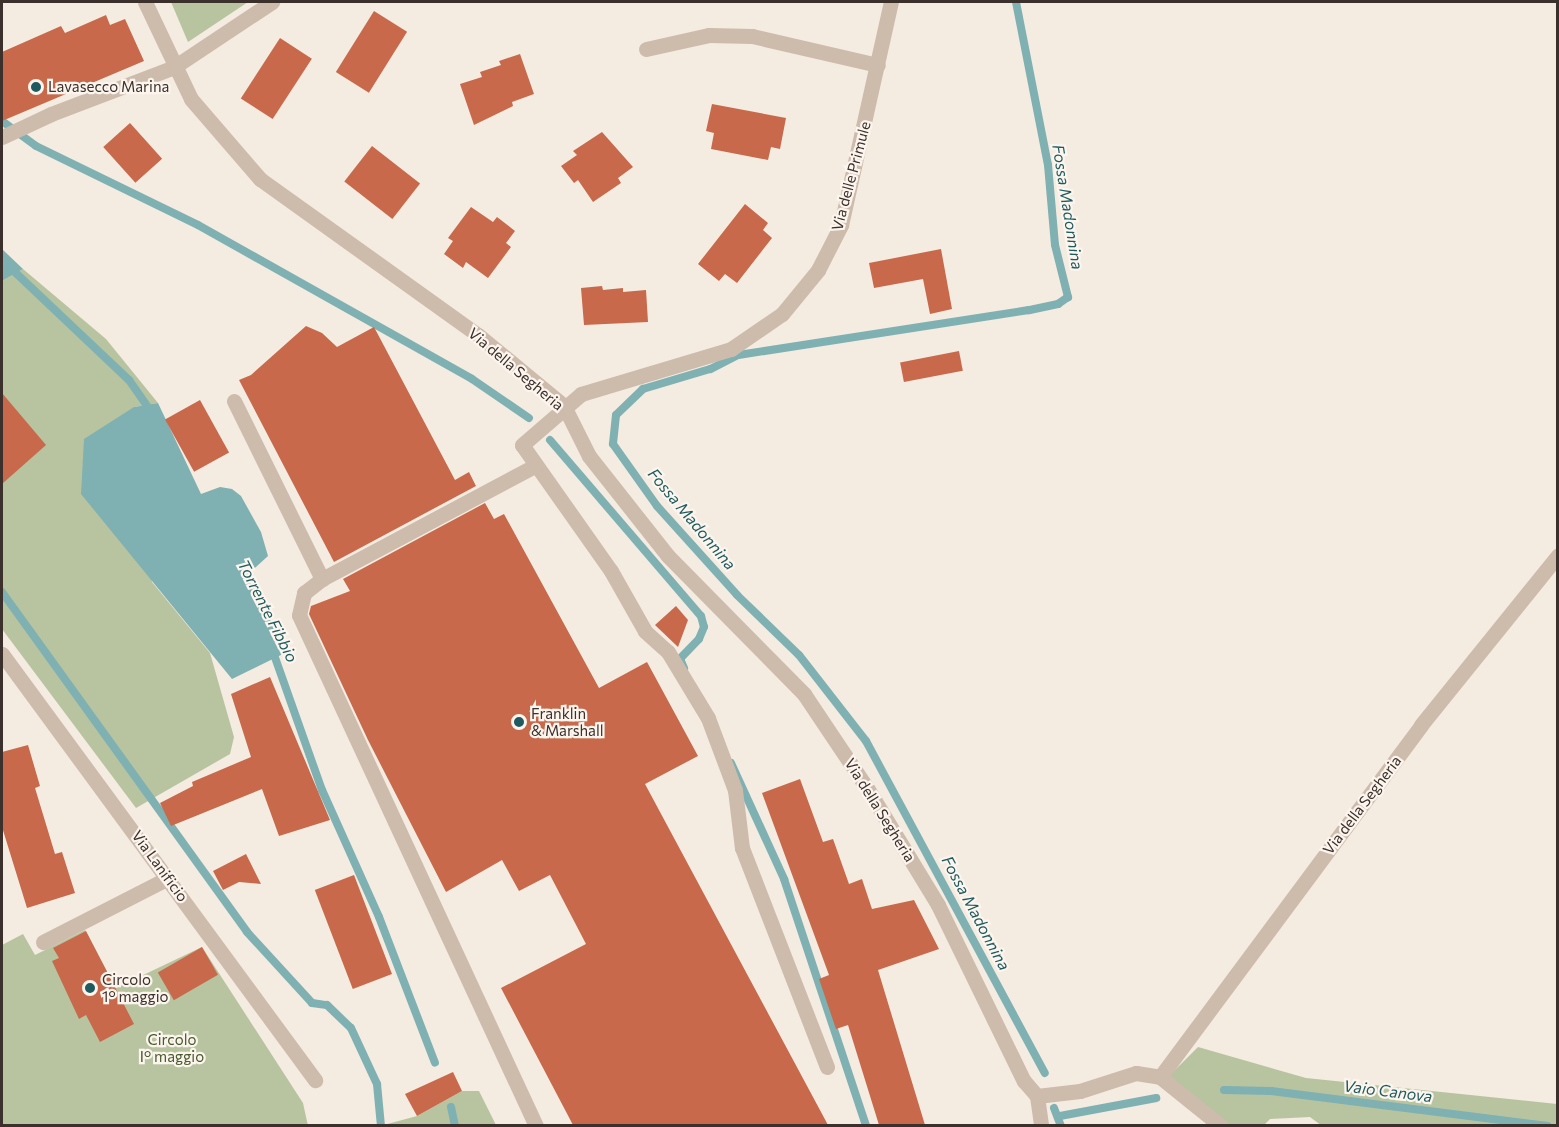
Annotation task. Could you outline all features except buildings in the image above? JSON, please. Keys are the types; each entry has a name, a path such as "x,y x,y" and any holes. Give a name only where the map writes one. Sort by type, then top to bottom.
{"street":[{"name":"Via della Segheria","path":"146,2 190,99 260,179 478,335 564,406 589,456 668,556 804,693 867,788 938,905 1024,1082 1037,1096"},
{"path":"2,137 51,114 174,67 272,2"},
{"name":"Via delle Primule","path":"536,465 522,446 564,406 581,394 730,349 782,314 818,270 841,225 891,2"},
{"path":"646,49 709,35 752,36 878,65"},
{"path":"234,401 322,579"},
{"path":"536,1125 299,615 304,593 322,579 536,465 611,571 645,631 668,652 708,718 735,790 742,848 827,1067"},
{"name":"Via della Segheria","path":"1160,1077 1421,725 1557,555"},
{"name":"Via Lanificio","path":"2,654 315,1080"},
{"path":"43,942 168,878"},
{"path":"1041,1125 1037,1096 1080,1090 1136,1073 1160,1077 1221,1125"}],"green space":[{"path":"171,2 248,2 188,42"},
{"path":"23,269 106,339 158,403 134,407 152,582 210,653 234,737 230,754 136,808 2,629 2,281"},
{"name":"Circolo I° maggio","path":"85,930 116,988 202,947 303,1103 308,1126 2,1125 2,945 23,934 35,955"},
{"path":"1198,1047 1306,1078 1557,1104 1557,1125 1322,1126 1310,1117 1270,1119 1264,1125 1218,1125 1163,1082"},
{"path":"462,1091 479,1091 496,1125 380,1126 417,1116"}],"water":[{"path":"2,249 23,269 2,281"},
{"path":"158,403 201,494 220,487 232,489 241,496 261,532 268,556 247,575 287,652 232,679 81,494 84,439 134,407"}],"waterway":[{"name":"Fossa Madonnina","path":"1016,2 1048,165 1055,245 1068,297 1058,304 1029,310 738,355 710,369 643,389 616,415 613,444 657,506 737,595 799,655 866,741 1045,1073"},
{"path":"2,121 36,146 198,225 472,379 529,418"},
{"name":"Torrente Fibbio","path":"2,260 129,380 152,413"},
{"path":"550,440 701,616 704,627 699,639 680,659 684,668"},
{"path":"2,592 247,932 312,1003 327,1005 351,1028 377,1084 381,1126"},
{"name":"Torrente Fibbio","path":"272,649 322,790 379,917 435,1063"},
{"path":"731,763 784,879 866,1126"},
{"name":"Vaio Canova","path":"1224,1090 1271,1091 1548,1126"},
{"name":"Vaio Canova","path":"1060,1116 1156,1098"},
{"name":"Torrente Fibbio","path":"451,1107 455,1126"},
{"name":"Fossa Madonnina","path":"1054,1108 1061,1126"}],"place":[{"name":"Lavasecco Marina","path":"36,87"},
{"name":"Franklin & Marshall","path":"519,722"},
{"name":"Circolo 1° maggio","path":"90,988"}]}
